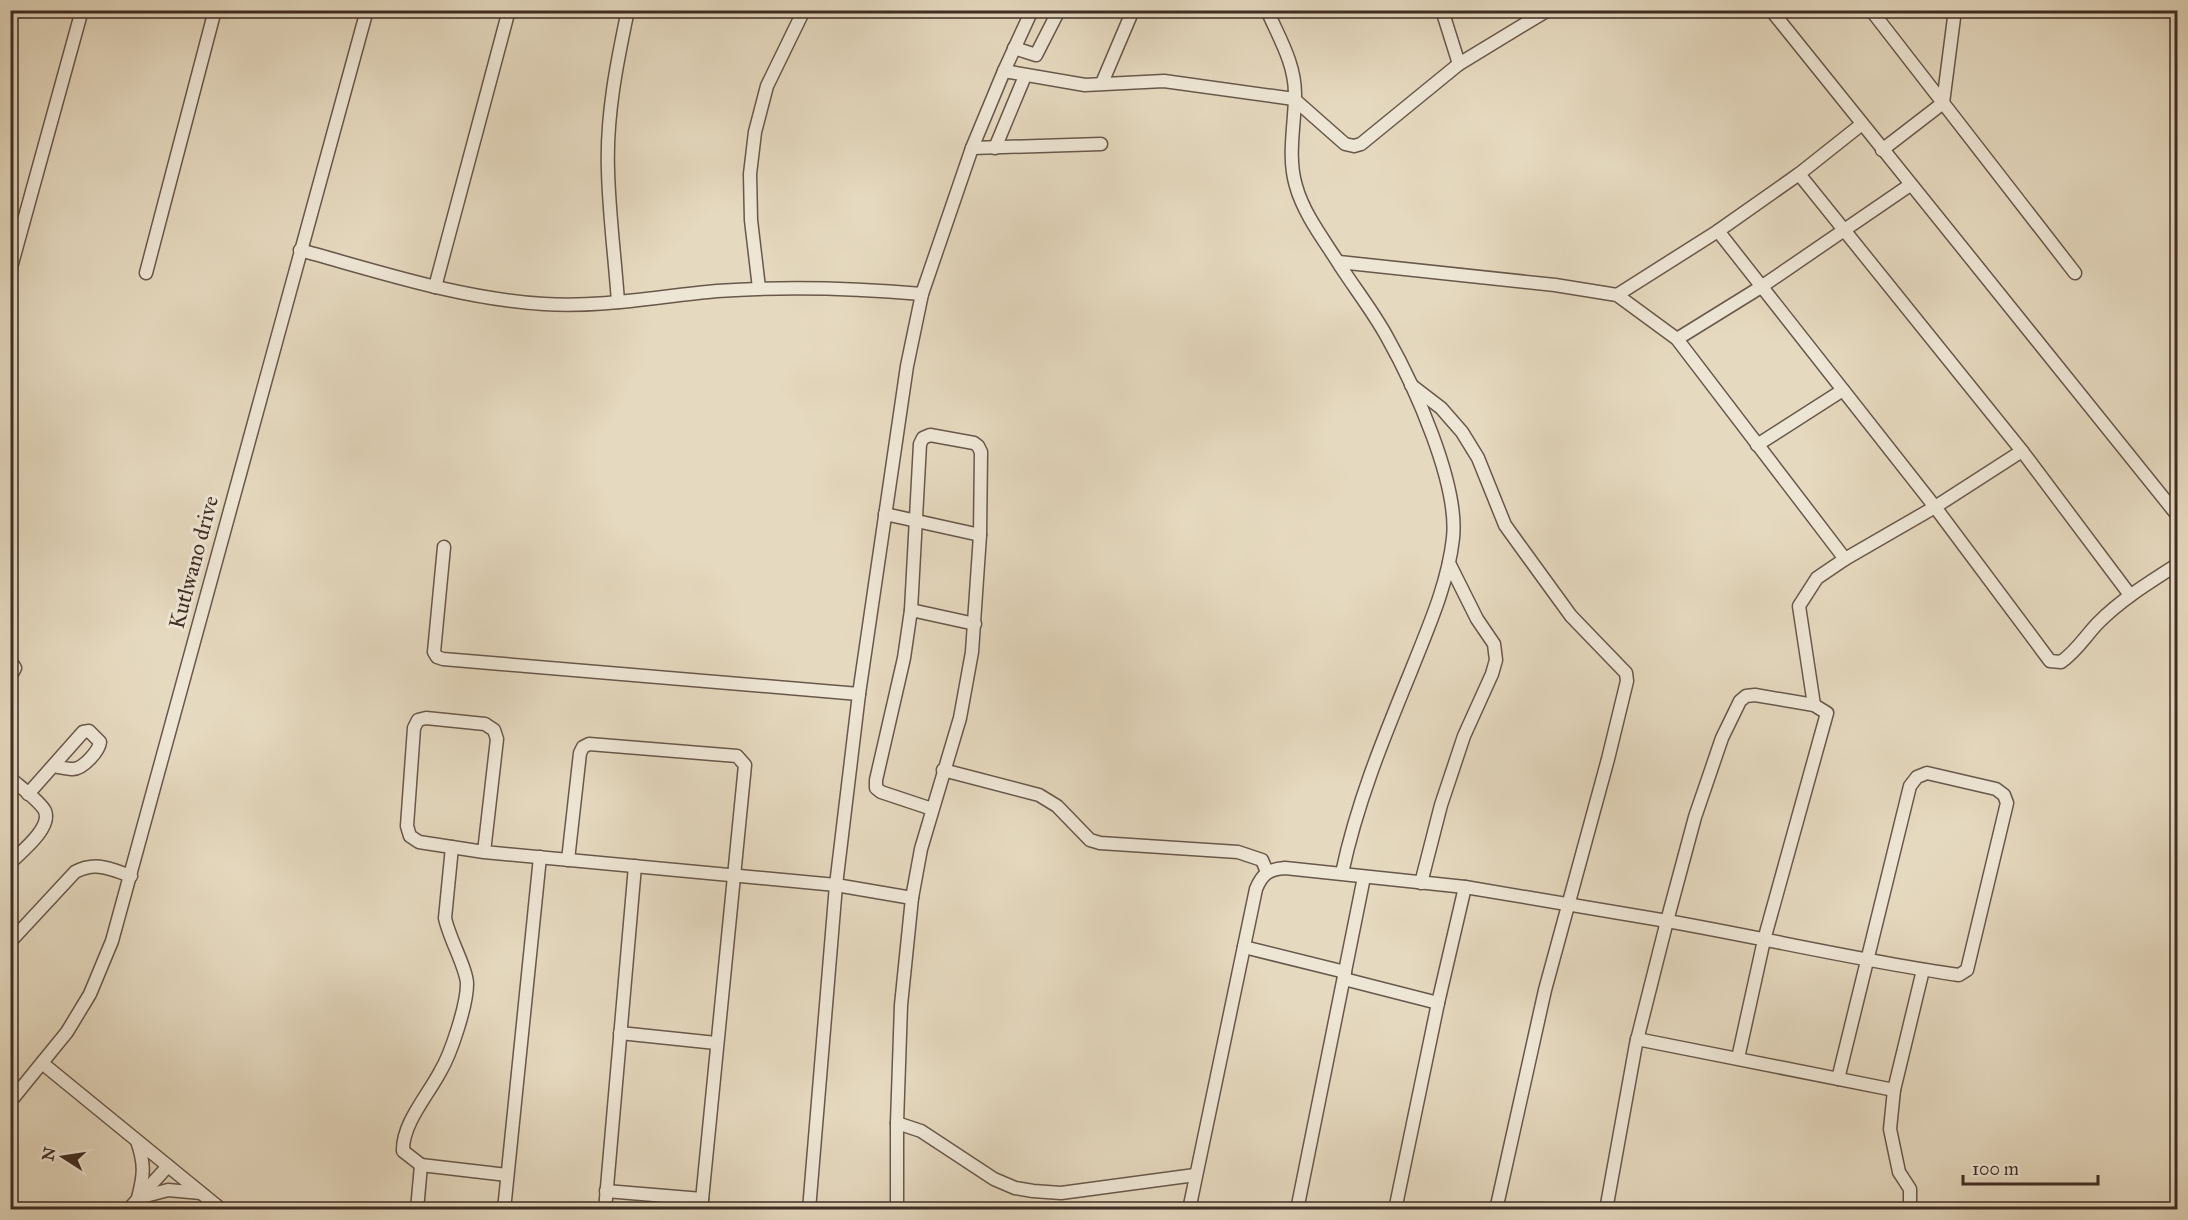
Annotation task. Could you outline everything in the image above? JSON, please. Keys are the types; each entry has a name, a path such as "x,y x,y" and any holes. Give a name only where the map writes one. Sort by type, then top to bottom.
{"street":[{"path":"10,271 82,10"},
{"path":"146,273 215,10"},
{"name":"Kutlwano drive","path":"10,1102 67,1032 90,994 112,941 367,10"},
{"path":"435,287 509,10"},
{"path":"618,302 608,169 608,135 617,65 628,10"},
{"path":"759,288 750,174 755,132 767,86 804,10"},
{"path":"809,1209 836,885 859,694 907,366 922,294 972,148 1032,10"},
{"path":"1014,48 1036,54 1059,10"},
{"path":"1102,83 1133,10"},
{"path":"1267,10 1284,46 1292,71 1294,99 1291,162 1296,187 1306,210 1387,336 1429,428 1446,478 1453,513 1453,536 1449,563 1430,623 1376,756 1350,835 1342,873"},
{"path":"1442,10 1459,64"},
{"path":"1004,71 1073,84 1164,81 1294,99 1345,144 1354,146 1361,144 1459,64 1548,10"},
{"path":"1771,10 2178,516"},
{"path":"1871,10 2075,273"},
{"path":"1882,150 1943,104 1955,10"},
{"path":"995,148 1024,76"},
{"path":"1617,295 1718,231 1799,174 1862,124"},
{"path":"972,148 1101,144"},
{"path":"1799,174 2022,451 2130,596"},
{"path":"1677,339 1761,287 1910,185"},
{"path":"1718,231 1935,507 2050,661 2061,662 2074,653 2098,623 2130,596 2178,564"},
{"path":"300,250 474,296 546,304 618,302 759,288 843,288 922,294"},
{"path":"1339,262 1555,285 1617,295 1677,339 1845,559"},
{"path":"1409,384 1441,408 1462,432 1478,458 1505,525 1571,616 1626,673 1627,681 1545,990 1496,1209"},
{"path":"1757,445 1843,390"},
{"path":"897,1209 897,1123 902,1005 912,898 921,849 960,718 975,624 980,535 981,452 978,446 974,443 930,435 923,438 920,444 911,610 904,658 876,788 881,792 932,809"},
{"path":"1814,705 1799,606 1817,578 2022,451"},
{"path":"885,514 980,535"},
{"path":"444,547 434,652 437,657 859,694"},
{"path":"1421,883 1441,805 1464,736 1496,660 1494,644 1477,619 1449,563"},
{"path":"911,610 975,624"},
{"path":"10,660 15,668 10,677"},
{"path":"1606,1209 1637,1039 1695,817 1722,738 1740,701 1746,696 1755,695 1814,705 1824,709 1827,713 1764,940 1738,1058"},
{"path":"484,852 496,739 494,730 485,724 426,717 418,720 414,728 406,826 410,836 419,842 484,852 836,885 912,898"},
{"path":"568,860 580,753 583,747 589,744 737,756 745,765 701,1204 606,1191"},
{"path":"28,794 53,766"},
{"path":"943,770 1039,795 1057,806 1090,840 1100,843 1238,852 1262,860 1267,872"},
{"path":"1189,1209 1256,889 1260,878 1267,872 1275,868 1286,868 1465,887 1667,921 1866,960 1959,975 1967,970 2007,803 2004,795 1996,789 1927,773 1917,777 1910,786 1866,960 1838,1079"},
{"path":"10,778 44,809 46,819 44,828 10,863"},
{"path":"452,847 445,918 447,930 468,981 466,1000 446,1062 416,1111 403,1142 403,1151 421,1165 507,1175"},
{"path":"504,1209 540,857"},
{"path":"10,942 75,872 87,866 105,867 131,876"},
{"path":"605,1209 635,866"},
{"path":"1297,1209 1364,877"},
{"path":"1395,1209 1465,887"},
{"path":"1244,947 1438,1003"},
{"path":"1910,1209 1910,1190 1899,1172 1890,1129 1894,1090 1923,970"},
{"path":"620,1033 716,1043"},
{"path":"1637,1039 1894,1090"},
{"path":"42,1064 222,1209"},
{"path":"897,1123 921,1131 994,1179 1015,1188 1061,1192 1195,1175"},
{"path":"136,1140 143,1159 144,1176 138,1198"},
{"path":"417,1209 421,1165"},
{"path":"128,1209 168,1166"},
{"path":"138,1198 168,1190 202,1193"}]}
